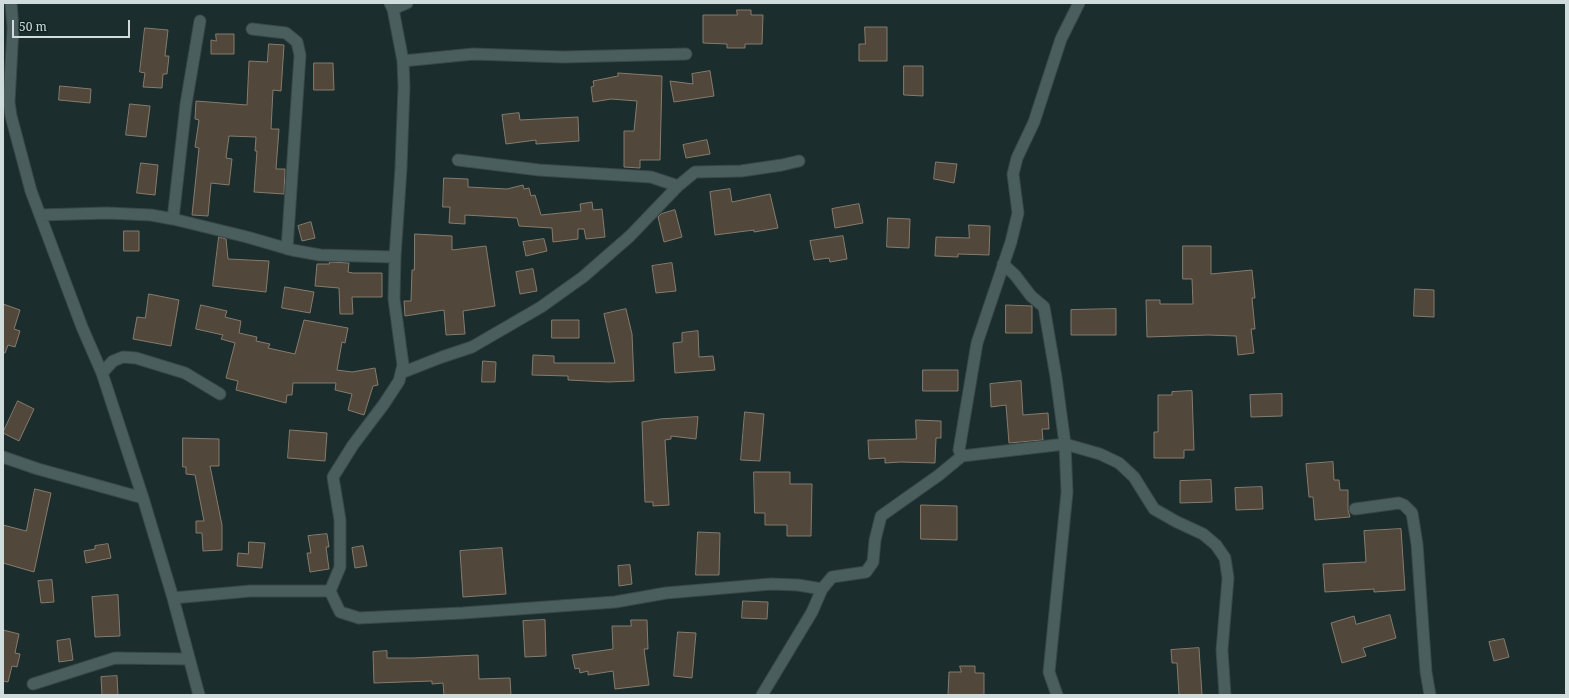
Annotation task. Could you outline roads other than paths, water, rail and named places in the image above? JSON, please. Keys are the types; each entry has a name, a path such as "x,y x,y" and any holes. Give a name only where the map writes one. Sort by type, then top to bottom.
{"street":[{"path":"11,3 13,28 9,102 11,116 31,191 82,327 102,373 143,498 173,598 199,695"},
{"path":"407,3 391,6 403,61 404,87 394,299 403,365 399,381 384,404 353,445 333,476 340,520 340,567 330,591 340,612 359,618 463,613 615,602 666,593 771,584 798,584 822,589"},
{"path":"962,456 959,450 976,344 1011,242 1018,213 1014,192 1013,174 1017,158 1034,122 1061,39 1079,3"},
{"path":"173,220 186,104 200,22"},
{"path":"252,29 286,33 297,42 300,55 287,249"},
{"path":"403,61 473,54 563,57 686,54"},
{"path":"458,160 539,170 651,177 678,186"},
{"path":"401,372 472,347 541,307 584,278 630,236 678,186 696,172 741,170 782,165 799,161"},
{"path":"40,215 107,213 151,215 287,249 320,255 395,257"},
{"path":"1003,264 1015,275 1031,296 1044,307 1056,377 1065,444 1067,492 1049,672 1057,695"},
{"path":"102,373 113,361 123,357 136,358 185,373 220,394"},
{"path":"762,695 808,618 822,589 832,577 866,572 873,562 881,516 939,475 962,456 1065,444 1100,454 1119,463 1134,477 1154,509 1203,534 1216,545 1225,558 1228,578 1222,650 1225,695"},
{"path":"3,457 38,469 143,498"},
{"path":"1355,509 1399,503 1404,505 1412,513 1417,544 1426,672 1430,695"},
{"path":"173,598 250,591 330,591"},
{"path":"33,684 115,658 189,659"}]}
